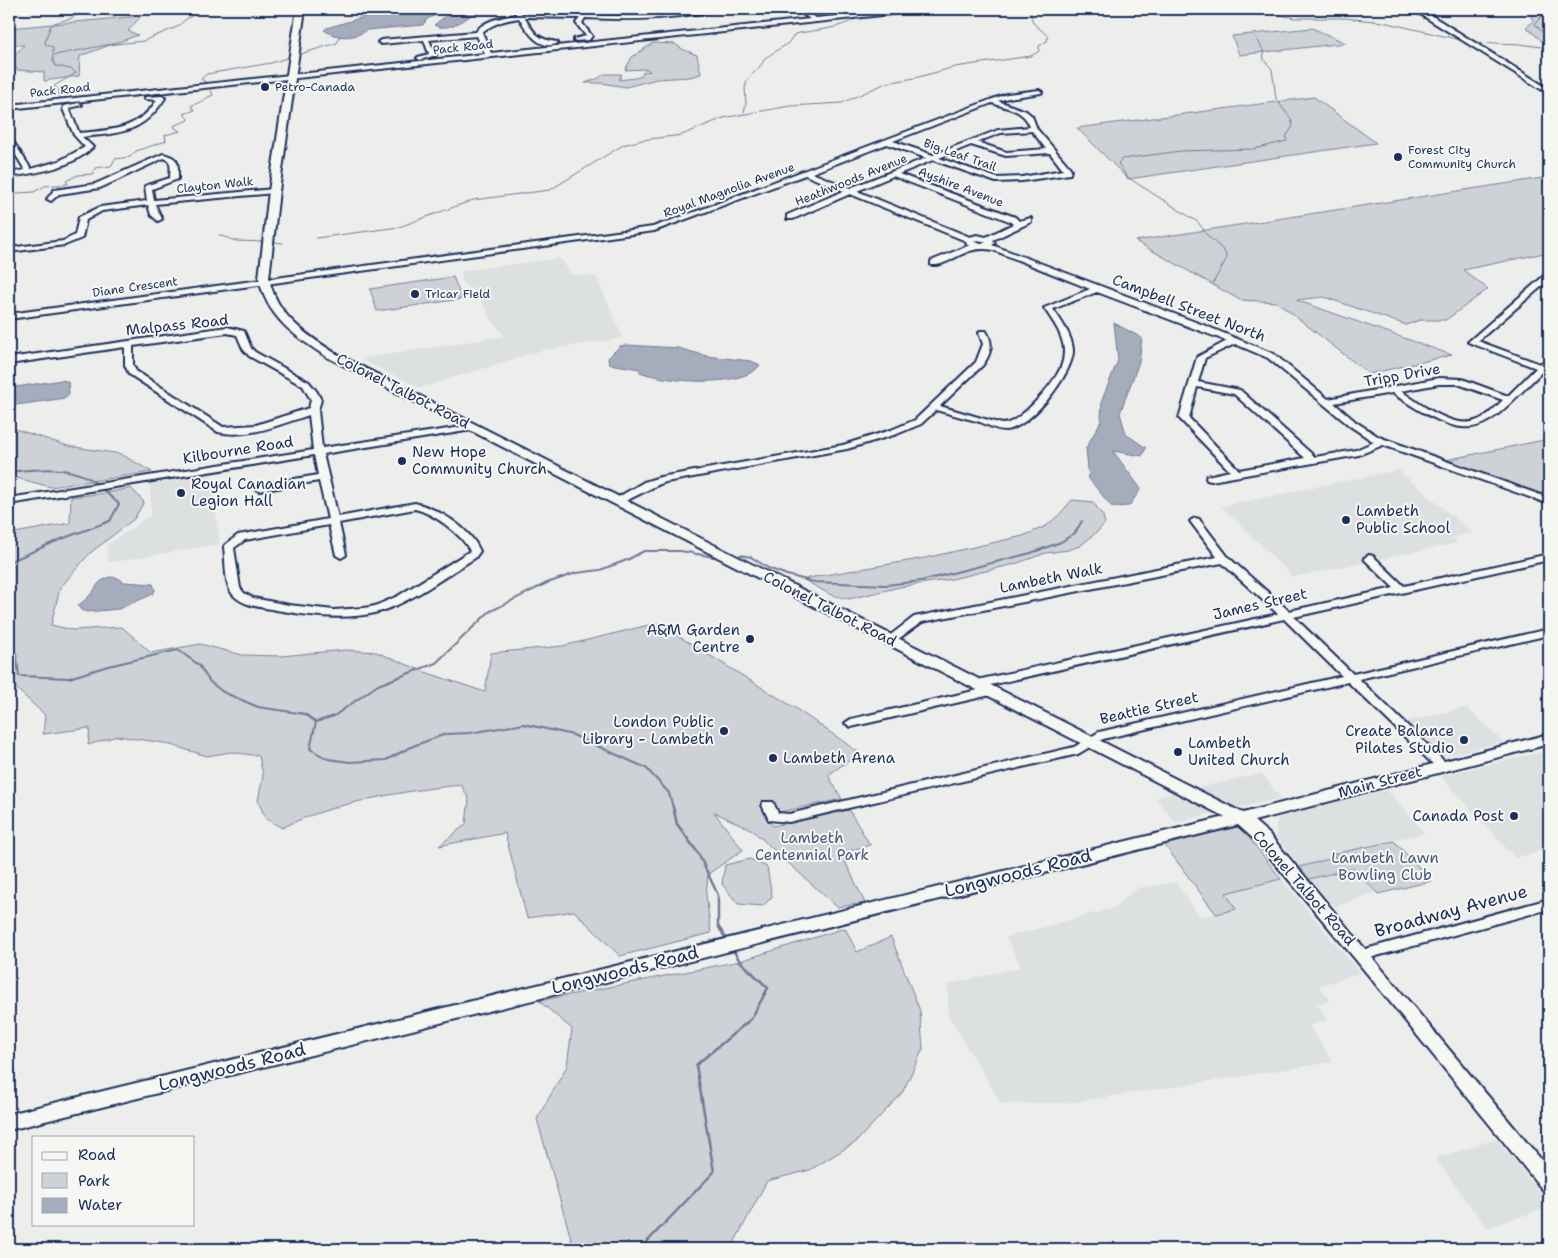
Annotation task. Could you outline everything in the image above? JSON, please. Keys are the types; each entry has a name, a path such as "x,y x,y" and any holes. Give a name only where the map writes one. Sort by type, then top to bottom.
{"main road":[{"name":"Colonel Talbot Road","path":"301,9 274,191 264,282 275,308 296,332 331,354 472,427 1241,819 1263,838 1362,955 1549,1183"},
{"path":"1416,9 1549,92"},
{"name":"Main Street","path":"1241,819 1549,739"},
{"name":"Longwoods Road","path":"9,1122 1241,819"}],"street":[{"path":"518,9 537,40 547,44 587,39 589,36 579,23 585,14 585,9"},
{"path":"489,55 479,34 481,28 490,22 538,14 582,18 638,18 684,14 713,9"},
{"path":"798,9 815,20"},
{"path":"854,9 870,9"},
{"name":"Pack Road","path":"9,107 919,9"},
{"path":"684,14 690,19"},
{"path":"638,18 641,28"},
{"path":"699,26 755,20"},
{"path":"381,42 479,34"},
{"path":"358,62 373,63 430,57 433,55 426,39"},
{"name":"Royal Magnolia Avenue","path":"264,282 654,229 806,174 992,101 1007,96 1040,92"},
{"path":"9,175 45,167 89,147 77,135 66,107 162,98 142,123 135,126 77,135"},
{"name":"Big Leaf Trail","path":"888,142 996,180 1008,181 1067,172 1067,169 1034,129 1030,117 1024,112 992,101"},
{"name":"Heathwoods Avenue","path":"790,217 805,209 1000,131 1034,129"},
{"path":"9,139 29,171"},
{"path":"972,143 1006,154 1052,151"},
{"path":"52,200 57,192 124,182 125,174 164,156 171,158 174,162 174,179 148,188 154,215 158,219"},
{"name":"Campbell Street North","path":"806,174 1271,356 1353,424 1383,442 1549,501"},
{"name":"Ayshire Avenue","path":"893,174 1021,222 934,263"},
{"name":"Clayton Walk","path":"9,250 65,243 79,236 82,219 92,212 217,195 274,191"},
{"path":"1541,367 1472,342 1549,276"},
{"name":"Diane Crescent","path":"9,316 264,282"},
{"path":"933,407 1007,427 1019,422 1057,382 1069,357 1068,342 1064,332 1048,308 1097,289"},
{"name":"Malpass Road","path":"9,361 227,330 241,332 247,349 252,354 306,384 314,394 316,400 313,410 315,439 341,555"},
{"path":"618,501 649,484 692,474 827,451 867,441 918,422 980,363 988,344 983,333"},
{"path":"1234,341 1201,357 1184,418 1237,473"},
{"path":"129,344 129,365 132,372 221,430 238,432 254,430 313,410"},
{"path":"1394,390 1430,415 1452,423 1474,425 1488,418 1549,360"},
{"name":"Tripp Drive","path":"1327,402 1439,381 1458,381 1508,398"},
{"path":"1193,384 1237,392 1313,460"},
{"name":"Kilbourne Road","path":"9,501 472,427"},
{"path":"1211,478 1359,452 1383,442"},
{"path":"259,488 323,477"},
{"path":"415,506 428,508 437,512 472,544 474,551 471,556 392,603 368,611 334,613 288,608 241,597 235,590 229,547 234,542 242,537 334,521 415,506"},
{"path":"1195,521 1224,559 1286,615 1442,766"},
{"name":"James Street","path":"851,723 984,688 1286,615 1401,588 1549,557"},
{"path":"1369,558 1401,588"},
{"name":"Lambeth Walk","path":"890,640 918,619 1224,559"},
{"name":"Beattie Street","path":"768,805 774,818 789,818 1078,750 1099,736 1549,632"},
{"name":"Broadway Avenue","path":"1362,955 1549,904"}],"shaded area":[{"path":"560,258 572,275 596,276 623,338 540,351 420,388 360,359 504,336 489,316 477,292 463,284 461,271"},
{"name":"Lambeth Public School","path":"1398,470 1473,533 1452,538 1458,543 1293,577 1221,506"},
{"path":"211,475 220,544 108,563 107,545 151,515 150,484"},
{"path":"1466,707 1503,742 1439,757 1404,722"},
{"path":"1549,750 1549,849 1515,858 1440,776"},
{"path":"1261,773 1281,798 1236,809 1198,788"},
{"path":"1387,790 1425,833 1334,853 1337,857 1300,867 1276,836 1276,821 1288,813"},
{"path":"1172,793 1212,813 1176,823 1156,798"},
{"path":"1354,868 1376,892 1335,907 1309,879"},
{"path":"1281,879 1360,973 1319,986 1330,1000 1317,1004 1327,1020 1309,1026 1333,1062 1069,1103 1001,1104 948,1015 948,984 1021,967 1006,937 1114,908 1138,888 1175,882 1201,917 1236,909 1225,893"},
{"path":"1497,1139 1549,1203 1549,1207 1487,1228 1435,1158"}],"green space":[{"path":"1539,9 1549,9 1549,13 1545,16 1549,42 1543,42 1526,27 1533,22 1531,15"},
{"path":"141,16 128,31 138,35 80,56 79,76 44,81 44,72 17,70 11,59 24,45 9,45 9,28"},
{"path":"1312,28 1346,43 1239,55 1232,36"},
{"path":"653,43 675,44 697,55 701,74 690,77 657,79 626,87 601,83 585,83 604,74 622,74 619,80 635,78 641,76 643,72 650,71 647,69 625,70 632,57"},
{"path":"1314,97 1376,143 1128,179 1077,128"},
{"path":"1549,177 1549,252 1463,270 1488,289 1446,320 1420,320 1406,325 1324,297 1296,300 1452,355 1369,374 1277,302 1240,300 1135,241"},
{"name":"Tricar Field","path":"453,277 462,299 377,311 370,289"},
{"path":"9,427 68,446 121,454 152,472 51,487 9,476"},
{"path":"1549,439 1549,503 1436,462"},
{"name":"Lambeth Centennial Park","path":"131,488 144,502 134,519 90,553 60,588 51,625 73,630 122,627 151,653 200,644 242,655 281,656 345,650 376,652 425,672 485,692 491,653 563,646 657,623 795,708 860,753 828,775 842,799 765,815 773,826 849,810 870,845 841,853 865,903 837,907 752,830 714,812 743,850 708,874 706,895 711,933 620,956 574,911 527,918 505,833 439,846 466,824 469,799 461,785 417,790 369,799 323,811 282,828 266,819 258,801 263,776 259,756 231,752 207,756 164,743 117,736 88,745 90,728 43,734 45,715 9,682 9,534 70,523 71,497"},
{"path":"1072,500 1093,502 1103,516 1105,523 1080,546 1068,550 1046,553 1015,564 952,579 900,587 849,599 831,595 804,580 925,558 1023,536 1046,526"},
{"path":"1238,827 1243,830 1281,879 1226,893 1236,909 1216,914 1164,844"},
{"name":"Lambeth Lawn Bowling Club","path":"1394,841 1432,881 1378,894 1354,868 1309,879 1300,867 1336,857 1333,854"},
{"path":"750,859 767,867 772,897 763,906 738,904 722,884 725,865"},
{"path":"845,928 857,952 891,937 920,1011 923,1049 902,1093 856,1142 810,1170 767,1181 734,1243 741,1249 574,1249 537,1119 567,1066 572,1029 539,1001 740,961"}],"water":[{"path":"399,9 449,9 427,19 423,25 367,30 357,35 346,37 324,30 383,11"},
{"path":"461,9 479,9 464,20 451,26 439,27 434,25 451,12"},
{"path":"1114,323 1142,338 1139,362 1120,413 1126,434 1146,448 1142,456 1113,451 1141,489 1129,506 1112,507 1089,479 1086,448 1101,421 1102,400 1118,360"},
{"path":"620,346 678,348 707,356 751,361 760,365 751,373 738,378 684,381 652,376 640,372 640,369 609,364 608,358"},
{"path":"62,380 68,382 69,394 66,398 9,406 9,388"},
{"path":"110,577 118,578 124,582 153,584 155,590 153,594 119,609 87,612 81,610 78,606 90,596 100,582"}],"waterway":[{"path":"61,99 58,94 60,91 54,86 76,73 71,69 56,66 53,61 53,47 46,45 45,42 50,27 54,23 70,19 87,9"},
{"path":"55,55 106,45 143,41 177,27 186,19 204,9"},
{"path":"316,238 399,227 473,200 550,190 623,145 642,140 682,135 723,118 790,106 842,103 886,83 915,78 955,67 1031,56 1039,51 1039,46 1047,41 1048,36 1033,23 1030,12 1027,9"},
{"path":"1267,9 1276,14 1294,18 1345,18 1383,22 1465,41"},
{"path":"1549,11 1544,13 1535,24 1549,39"},
{"path":"744,112 747,80 765,58 787,44 795,34 840,26 863,12"},
{"path":"297,55 337,43 340,36"},
{"path":"1213,283 1227,258 1224,251 1207,235 1198,222 1127,177 1118,163 1122,159 1181,151 1254,149 1287,141 1286,137 1293,126 1291,119 1276,99 1272,69 1264,60 1263,50 1256,37"},
{"path":"1472,42 1520,44 1549,48"},
{"path":"209,84 201,79 207,74 271,63 290,57"},
{"path":"9,200 18,193 34,192 45,186 68,184 66,181 78,175 93,174 95,168 111,166 115,159 130,157 136,151 166,141 165,135 180,131 174,127 175,125 189,120 184,114 195,110 191,107 192,105 213,95 210,88"},
{"path":"14,109 58,104"},
{"path":"219,235 236,241 265,242"},
{"path":"273,242 283,243"},
{"path":"9,472 56,469 89,478 99,485"},
{"path":"9,562 59,540 110,521 119,504 102,489"},
{"path":"740,555 751,557 768,568 787,575 814,582 886,585 921,581 1031,553 1061,542 1075,533 1082,521"},
{"path":"316,722 334,716 378,685 436,663 489,612 547,583 576,573 600,570 627,560 644,551 681,551 713,557"},
{"path":"9,650 16,653 19,676 69,678 108,666 178,650 199,665 210,682 223,692 258,707 305,714 316,722"},
{"path":"316,722 310,749 328,759 350,762 386,760 413,746 446,734 470,733 524,724 573,735 646,768 669,793 673,808"},
{"path":"673,807 677,824 698,853 718,895 718,926 727,940"},
{"path":"640,1249 714,1172 696,1065 751,1019 768,988 740,961 733,950"}],"place":[{"name":"Petro-Canada","path":"265,87"},
{"name":"Forest City Community Church","path":"1398,157"},
{"name":"Tricar Field","path":"415,294"},
{"name":"New Hope Community Church","path":"402,461"},
{"name":"Royal Canadian Legion Hall","path":"181,493"},
{"name":"Lambeth Public School","path":"1346,520"},
{"name":"A&M Garden Centre","path":"750,639"},
{"name":"London Public Library - Lambeth","path":"724,731"},
{"name":"Create Balance Pilates Studio","path":"1464,740"},
{"name":"Lambeth United Church","path":"1178,752"},
{"name":"Lambeth Arena","path":"773,758"},
{"name":"Canada Post","path":"1514,816"}]}
